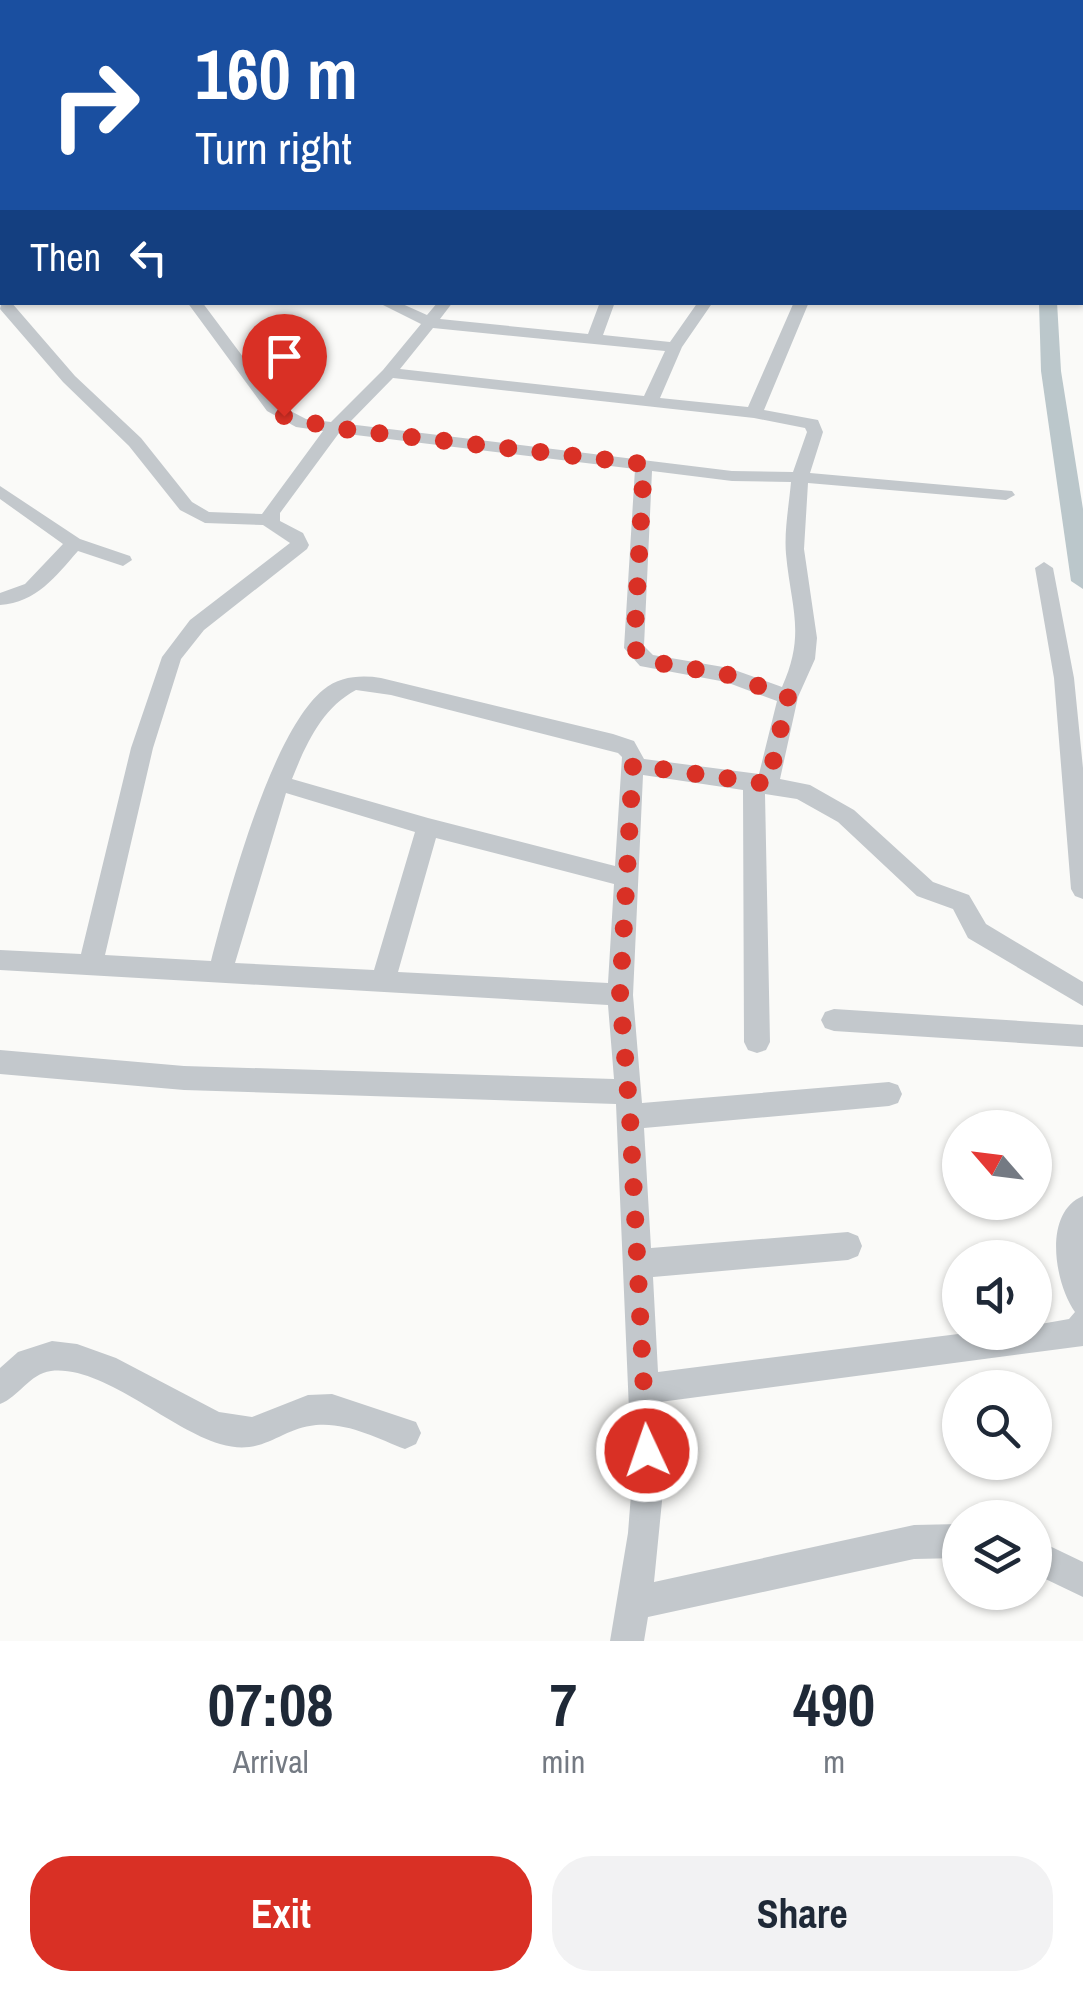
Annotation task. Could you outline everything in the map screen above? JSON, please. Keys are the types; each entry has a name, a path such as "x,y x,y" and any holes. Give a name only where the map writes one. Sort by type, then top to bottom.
{"street":[{"path":"6,305 69,379 135,442 186,506 205,517 269,520 297,537 300,545 197,625 172,656 142,748 91,964"},
{"path":"196,305 273,408 302,423 732,476 800,477 1006,495"},
{"path":"391,305 432,323 674,347"},
{"path":"269,520 334,428 389,373 444,305"},
{"path":"594,340 607,305"},
{"path":"650,401 674,347 704,305"},
{"path":"754,413 801,305"},
{"path":"389,373 754,413 812,424 815,432 800,477 794,549 806,638 805,659 788,697 761,782 758,1042"},
{"path":"644,464 634,648 647,661 729,675 788,697"},
{"path":"0,492 74,543 123,560"},
{"path":"0,598 29,592 74,543"},
{"path":"1044,568 1064,678 1083,889"},
{"path":"220,973 244,883 280,783 304,729 334,690 350,683 390,687 613,742 626,747 632,756 620,995 648,1481 635,1604 627,1641"},
{"path":"633,765 761,782 824,800 925,889 961,902 970,923 990,941 1083,995"},
{"path":"280,783 428,827 626,878"},
{"path":"382,984 428,827"},
{"path":"0,960 620,995"},
{"path":"834,1020 1083,1036"},
{"path":"0,1062 184,1078 629,1105 889,1094"},
{"path":"1083,1210 1074,1219 1070,1246 1083,1302"},
{"path":"638,1264 848,1246"},
{"path":"644,1389 1078,1334 1083,1324"},
{"path":"0,1389 31,1361 64,1354 100,1368 214,1427 244,1434 274,1427 308,1411 335,1409 405,1433"},
{"path":"635,1604 914,1542 942,1541"},
{"path":"1052,1564 1083,1580"}],"waterway":[{"path":"1048,305 1051,371 1083,581"}],"route":[{"path":"284,416 334,428 644,464 634,648 647,661 729,675 788,697 768,784 633,765 620,995 647,1451"}]}
